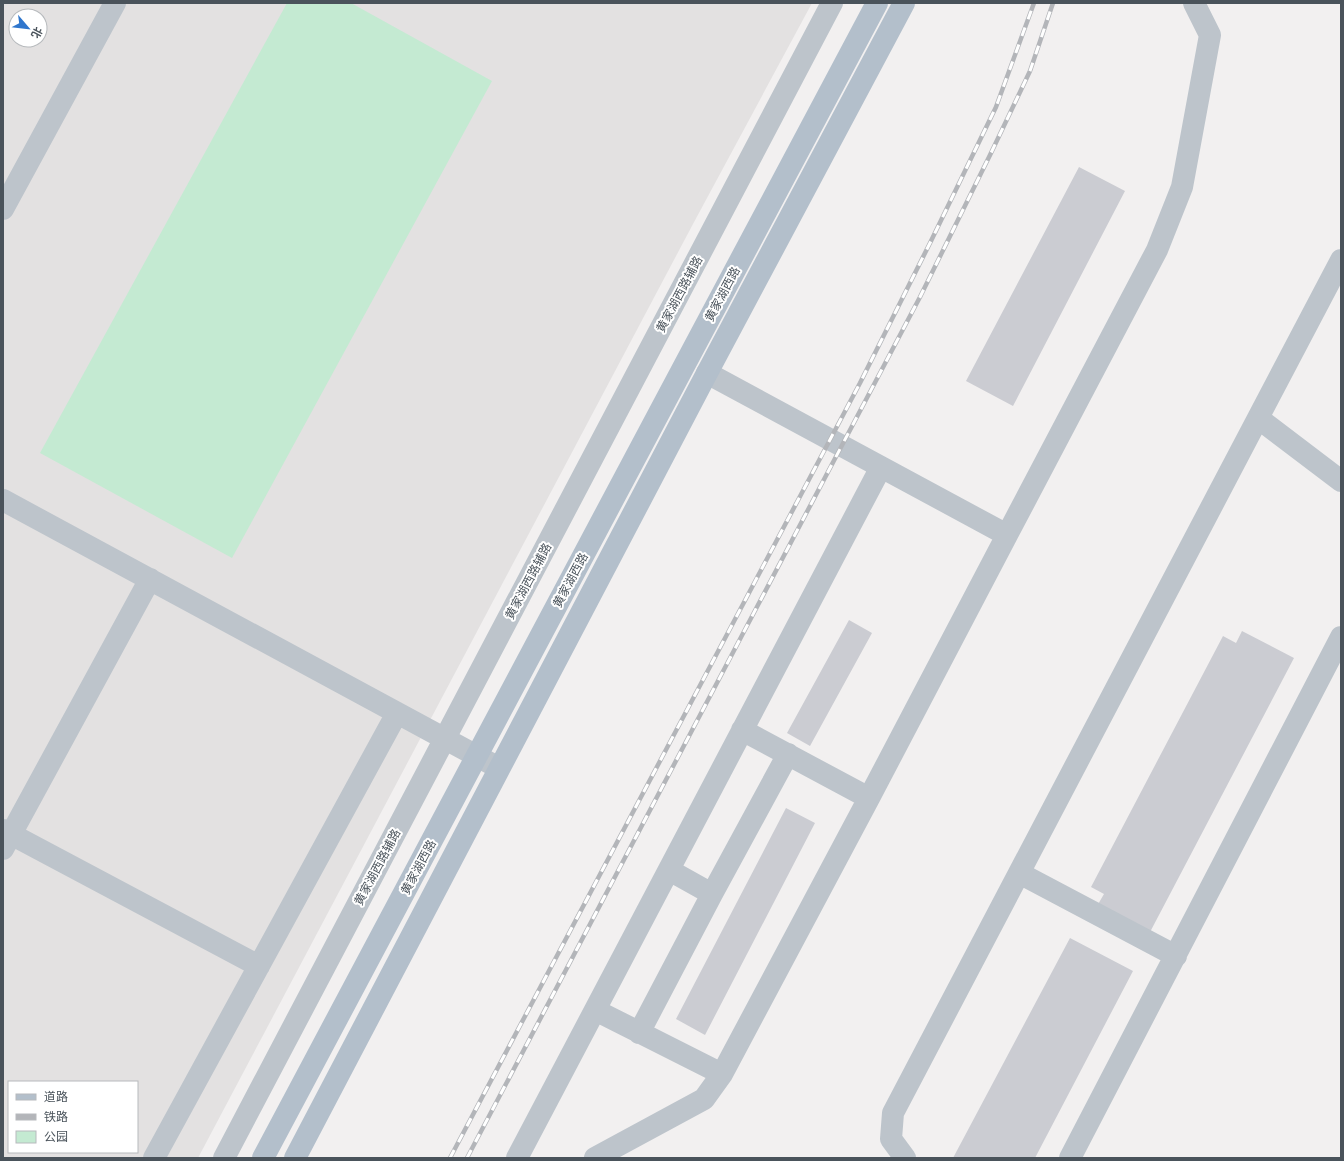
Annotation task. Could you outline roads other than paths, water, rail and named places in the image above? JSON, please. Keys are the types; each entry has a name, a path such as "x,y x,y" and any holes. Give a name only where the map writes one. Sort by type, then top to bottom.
{"main road":[{"name":"黄家湖西路","path":"263,1158 877,3"},
{"name":"黄家湖西路","path":"295,1158 707,372 904,3"}],"street":[{"path":"3,209 115,3"},
{"name":"黄家湖西路辅路","path":"224,1158 832,3"},
{"path":"595,1158 704,1099 722,1074 1157,250 1182,187 1210,35 1194,3"},
{"path":"905,1158 891,1139 893,1113 1341,260"},
{"path":"707,372 1007,535"},
{"path":"1258,418 1341,481"},
{"path":"517,1158 881,467"},
{"path":"3,500 500,768"},
{"path":"150,579 6,838 259,966"},
{"path":"1070,1158 1341,637"},
{"path":"154,1158 397,713"},
{"path":"742,730 869,798"},
{"path":"639,1033 788,754"},
{"path":"669,870 712,894"},
{"path":"1019,873 1176,956"},
{"path":"595,1010 722,1074"}],"railway":[{"path":"450,1158 860,383 996,107 1034,3"},
{"path":"467,1158 920,297 1030,71 1053,3"}]}
